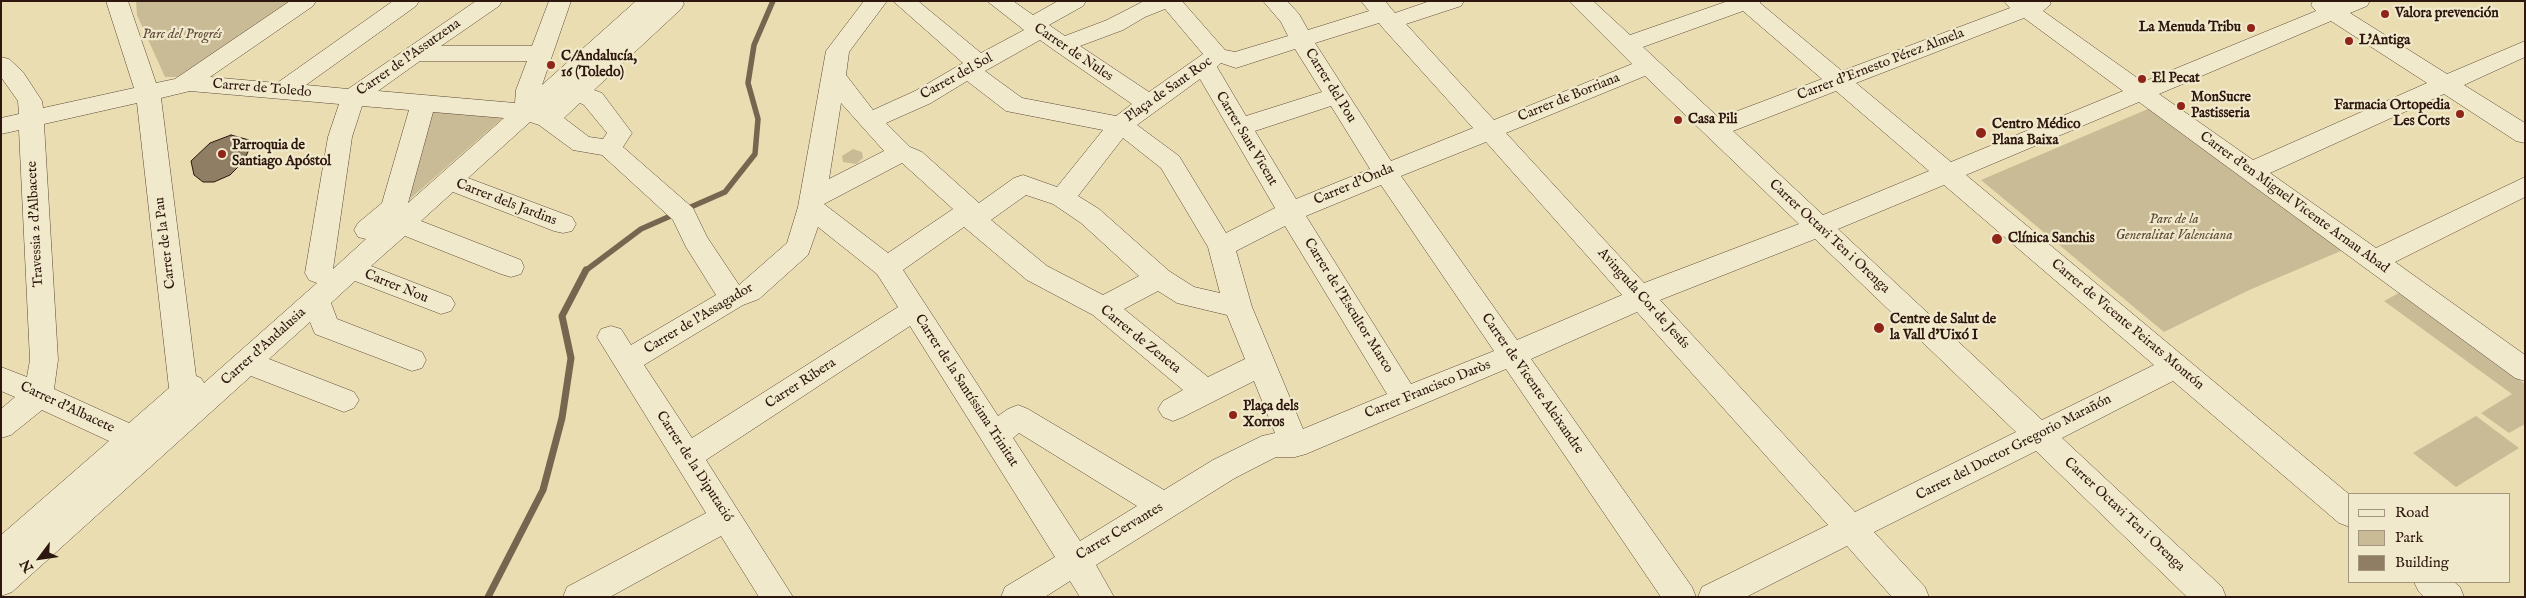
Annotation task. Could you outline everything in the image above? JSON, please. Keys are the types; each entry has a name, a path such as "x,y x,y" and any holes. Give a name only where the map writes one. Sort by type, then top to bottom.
{"street":[{"name":"Carrer de la Pau","path":"117,1 148,93 184,393"},
{"path":"182,85 306,1"},
{"path":"282,91 408,1"},
{"name":"Carrer de l'Assutzena","path":"353,97 491,1"},
{"path":"560,1 528,90 537,116 582,144 609,148 684,215 696,240 733,298"},
{"path":"609,148 620,133 593,99 567,89 558,62 626,1"},
{"name":"Carrer d'Andalusia","path":"612,48 650,1"},
{"name":"Carrer d'Andalusia","path":"1,554 320,273 537,116 612,48 673,4 661,1"},
{"name":"Carrer de l'Assagador","path":"626,362 733,298 749,292 799,248 812,203 838,51 876,1"},
{"path":"904,1 1015,105 1120,124 1170,162 1221,247 1238,307 1296,445"},
{"name":"Carrer de Nules","path":"998,1 1149,104"},
{"name":"Carrer del Sol","path":"870,121 923,97 974,67 1075,1"},
{"path":"1062,45 1115,25 1137,12 1166,1"},
{"name":"Carrer Sant Vicent","path":"1170,1 1210,60 1240,127 1290,212"},
{"name":"Carrer del Pou","path":"1274,1 1290,19 1301,40 1385,172"},
{"path":"1210,60 1236,60 1381,12 1453,1"},
{"name":"Carrer Octavi Ten i Orenga","path":"1580,1 2210,597"},
{"path":"1626,45 1747,2"},
{"name":"Carrer de Vicente Peirats Montón","path":"1747,2 2348,512"},
{"name":"Carrer d'Ernesto Pérez Almela","path":"1715,129 2029,4"},
{"name":"Carrer d'en Miguel Vicente Arnau Abad","path":"2029,4 2141,92 2525,370"},
{"path":"2337,5 2525,135"},
{"name":"Carrer Francisco Daròs","path":"1296,445 1512,355 1642,298 1656,289 1818,227 2141,92 2337,5"},
{"name":"Avinguda Cor de Jesús","path":"1381,12 1913,597"},
{"path":"2250,172 2525,48"},
{"path":"414,54 541,53"},
{"name":"Plaça de Sant Roc","path":"1062,198 1120,124 1210,60"},
{"name":"Travessia 2 d'Albacete","path":"1,64 15,77 30,101 44,360 39,395"},
{"name":"Carrer de Borriana","path":"1490,130 1648,66"},
{"name":"Carrer de Zeneta","path":"834,76 870,121 971,215 1037,273 1103,308 1206,392"},
{"path":"2450,82 2525,123"},
{"name":"Carrer de Toledo","path":"1,126 190,83 423,103 537,116"},
{"path":"1240,127 1336,96"},
{"path":"320,273 340,137 353,97"},
{"path":"423,103 398,215 511,267"},
{"name":"Carrer d'Onda","path":"1221,247 1290,212 1490,130"},
{"path":"812,203 907,155"},
{"name":"Carrer de Vicente Aleixandre","path":"1385,172 1680,597"},
{"name":"Carrer dels Jardins","path":"449,181 563,224"},
{"path":"887,267 1023,184 1062,198 1090,216 1159,278 1188,296 1238,307"},
{"path":"2374,261 2525,186"},
{"name":"Carrer de la Santíssima Trinitat","path":"812,203 887,267 1098,597"},
{"name":"Carrer de l'Escultor Marco","path":"1290,212 1405,399"},
{"name":"Carrer d'Andalusia","path":"1,582 351,269 398,215"},
{"name":"Carrer Nou","path":"351,269 441,304"},
{"path":"1103,308 1159,278"},
{"path":"310,306 321,310 325,326 412,360"},
{"name":"Carrer Ribera","path":"687,457 914,310"},
{"name":"Carrer de la Diputació","path":"611,337 777,597"},
{"path":"1173,409 1206,392 1259,356"},
{"path":"247,362 344,400"},
{"name":"Carrer del Doctor Gregorio Marañón","path":"1714,597 1852,530 2176,367"},
{"name":"Carrer d'Albacete","path":"1,378 133,438"},
{"path":"1,426 39,395"},
{"path":"994,435 1018,417 1163,506"},
{"name":"Carrer Cervantes","path":"1018,597 1074,560 1224,469 1273,445 1296,445"},
{"path":"580,597 726,518"},
{"path":"2431,583 2448,597"}],"green space":[{"name":"Parc del Progrés","path":"136,1 292,1 179,77 165,77 137,15"},
{"name":"Parc de la Generalitat Valenciana","path":"2155,106 2350,247 2247,291 2164,332 1981,180"},
{"path":"427,111 505,116 403,205"},
{"path":"853,149 862,152 863,158 856,164 843,162 842,156"},
{"path":"2399,293 2525,384 2525,424 2509,433 2481,413 2512,394 2384,301"},
{"path":"2476,416 2519,448 2456,487 2413,453"}],"building":[{"name":"Parroquia de Santiago Apóstol","path":"231,135 249,140 250,147 244,161 230,175 214,182 203,182 194,175 191,161 210,143"}],"waterway":[{"path":"684,210 725,192 755,154 758,119 748,83 754,45 773,1"},
{"path":"586,270 641,229 675,214"},
{"path":"488,597 543,490 562,418 571,358 562,316 586,270"}],"place":[{"name":"Valora prevención","path":"2385,14"},
{"name":"La Menuda Tribu","path":"2251,28"},
{"name":"L'Antiga","path":"2349,41"},
{"name":"C/Andalucía, 16 (Toledo)","path":"551,65"},
{"name":"El Pecat","path":"2142,79"},
{"name":"MonSucre Pastisseria","path":"2181,106"},
{"name":"Farmacia Ortopedia Les Corts","path":"2460,114"},
{"name":"Casa Pili","path":"1678,120"},
{"name":"Centro Médico Plana Baixa","path":"1981,133"},
{"name":"Parroquia de Santiago Apóstol","path":"222,154"},
{"name":"Clínica Sanchis","path":"1997,239"},
{"name":"Centre de Salut de la Vall d'Uixó I","path":"1879,328"},
{"name":"Plaça dels Xorros","path":"1233,415"}]}
